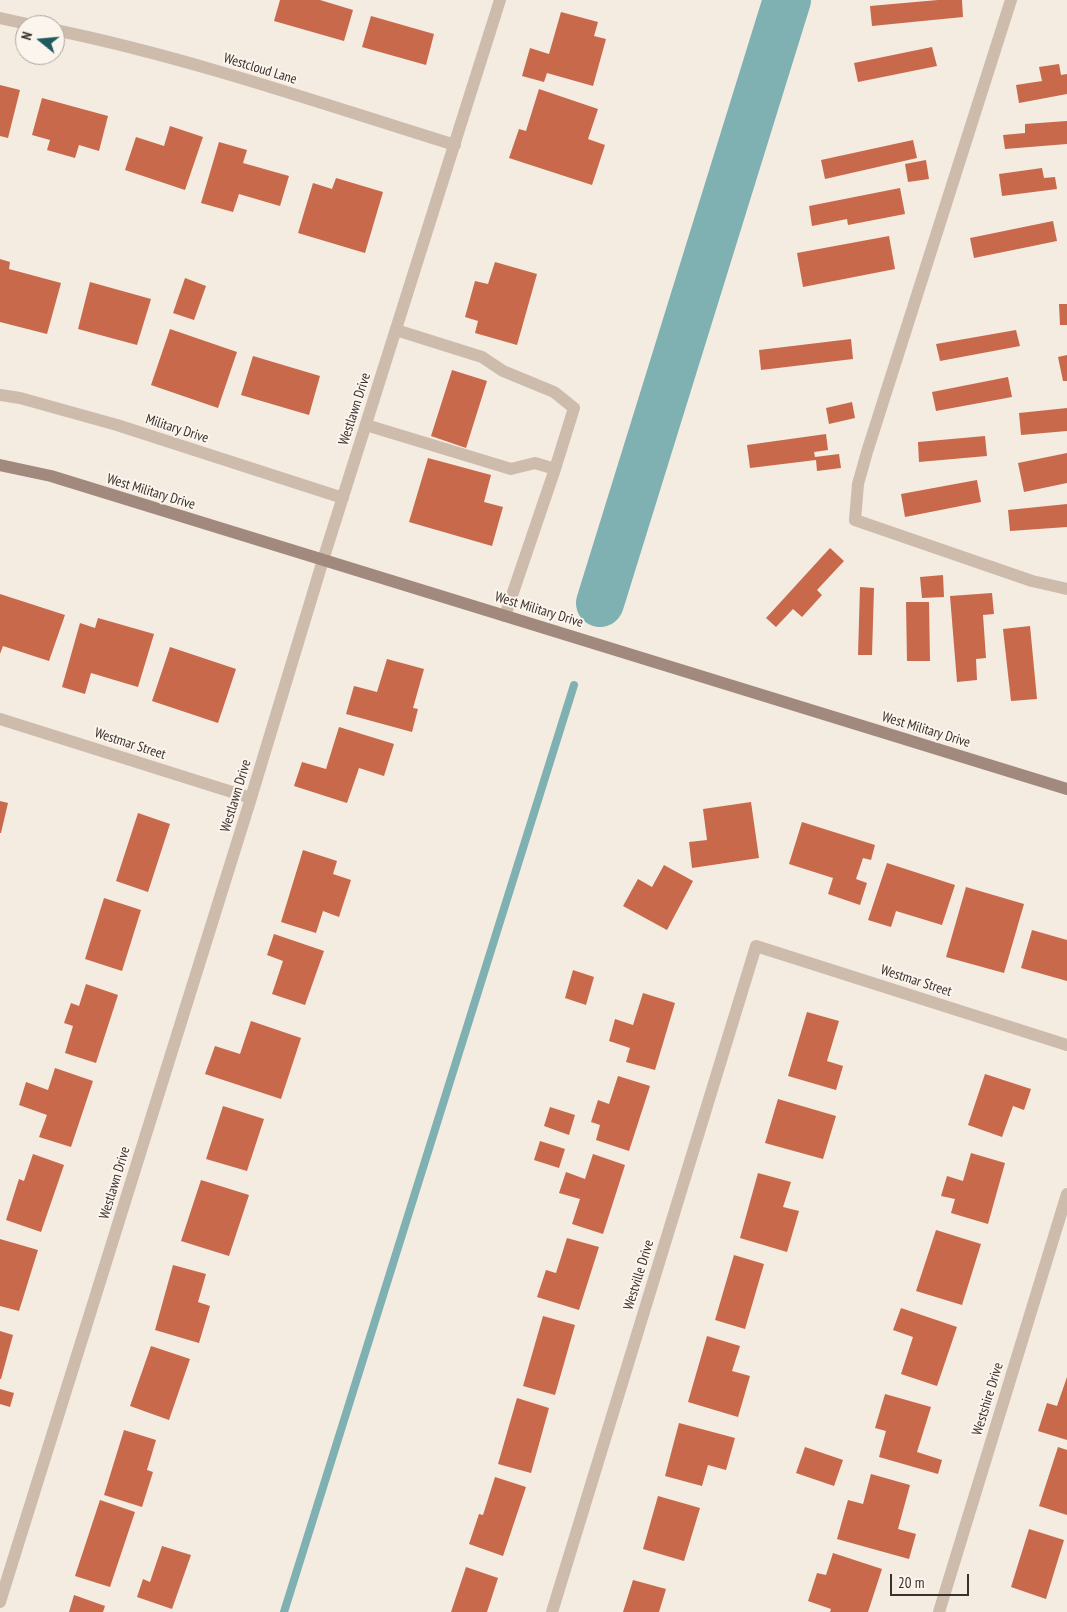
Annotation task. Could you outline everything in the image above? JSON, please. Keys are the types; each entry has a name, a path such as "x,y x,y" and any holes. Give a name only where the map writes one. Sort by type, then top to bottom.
{"main road":[{"name":"West Military Drive","path":"0,465 51,476 1067,789"}],"street":[{"name":"Westlawn Drive","path":"0,1602 251,798 323,560 500,0"},
{"path":"1011,0 866,452 858,484 855,520 1032,581 1067,589"},
{"path":"0,18 15,21"},
{"name":"Westcloud Lane","path":"65,32 100,39 220,73 455,145"},
{"path":"396,330 482,357 503,371 554,392 574,408 505,616"},
{"name":"Military Drive","path":"0,395 20,398 116,425 343,498"},
{"path":"366,425 510,469 535,463 555,469"},
{"name":"Westmar Street","path":"0,719 251,798"},
{"name":"Westmar Street","path":"756,946 1067,1045"},
{"name":"Westville Drive","path":"552,1612 756,946"},
{"name":"Westshire Drive","path":"939,1612 1067,1194"}],"building":[{"path":"280,0 320,0 353,10 344,41 274,21"},
{"path":"938,0 962,0 963,17 872,26 870,6"},
{"path":"561,12 598,22 594,36 606,39 593,86 547,73 544,82 522,76 530,48 549,54"},
{"path":"371,16 434,34 426,65 362,47"},
{"path":"932,47 937,66 858,82 854,63"},
{"path":"1059,64 1061,75 1067,74 1067,94 1019,103 1016,85 1042,81 1039,67"},
{"path":"0,85 20,90 8,138 0,136"},
{"path":"539,89 598,109 588,139 605,145 592,185 509,158 519,129 526,131"},
{"path":"42,98 108,116 99,151 79,145 75,158 47,150 50,140 32,135"},
{"path":"1067,121 1067,144 1005,149 1003,135 1025,133 1025,124"},
{"path":"170,126 203,137 185,190 125,170 136,137 164,146"},
{"path":"913,140 917,158 825,179 821,160"},
{"path":"219,142 247,150 243,163 289,176 280,206 239,194 233,212 201,203"},
{"path":"926,160 929,179 908,182 905,164"},
{"path":"1042,168 1044,178 1055,177 1057,189 1002,196 999,174"},
{"path":"336,178 383,192 365,253 298,233 313,183 332,189"},
{"path":"900,188 905,214 848,225 847,219 812,226 809,206"},
{"path":"1053,221 1057,241 974,258 970,238"},
{"path":"889,236 895,269 803,287 797,253"},
{"path":"0,259 10,262 9,269 61,283 47,334 0,322"},
{"path":"495,262 537,274 517,345 475,333 478,321 465,317 475,281 488,284"},
{"path":"185,278 206,286 194,320 173,313"},
{"path":"90,282 151,299 137,345 78,329"},
{"path":"1059,304 1067,304 1067,325 1060,325"},
{"path":"170,329 237,352 218,408 151,385"},
{"path":"1016,330 1020,346 940,361 936,344"},
{"path":"851,339 853,359 761,370 759,350"},
{"path":"1067,355 1067,381 1063,381 1058,357"},
{"path":"253,356 320,376 309,415 241,395"},
{"path":"452,370 487,381 466,448 431,436"},
{"path":"1008,377 1012,397 936,411 932,392"},
{"path":"852,402 855,418 829,424 826,408"},
{"path":"1067,408 1067,431 1021,435 1019,413"},
{"path":"826,434 828,450 814,452 815,457 839,454 841,468 817,471 816,460 750,468 747,445"},
{"path":"985,436 987,456 919,462 918,442"},
{"path":"1067,453 1067,483 1024,492 1018,463"},
{"path":"428,458 491,475 484,502 503,507 492,546 409,522"},
{"path":"977,480 981,502 905,517 901,494"},
{"path":"1067,504 1067,527 1010,531 1008,510"},
{"path":"830,548 844,561 817,590 822,595 802,617 793,609 776,627 766,618"},
{"path":"943,575 944,597 922,598 920,577"},
{"path":"860,587 874,588 872,655 858,655"},
{"path":"992,593 994,614 983,615 986,658 976,659 977,680 957,682 950,596"},
{"path":"0,594 65,615 49,661 3,646 0,654"},
{"path":"906,602 929,602 930,661 907,661"},
{"path":"98,618 154,634 138,687 91,673 85,694 62,687 80,623 95,628"},
{"path":"1030,626 1037,699 1011,701 1003,629"},
{"path":"170,647 236,669 218,723 152,701"},
{"path":"387,659 424,669 413,708 418,709 412,732 346,714 354,686 377,692"},
{"path":"339,727 394,744 384,776 359,768 347,803 294,786 302,762 326,769"},
{"path":"0,801 8,803 1,833 0,833"},
{"path":"751,802 759,858 692,868 689,842 707,840 703,809"},
{"path":"138,813 170,824 148,892 116,881"},
{"path":"802,822 875,845 871,860 863,858 856,879 867,883 860,905 828,894 833,878 789,864"},
{"path":"303,850 337,861 333,874 351,880 339,917 323,911 316,933 281,922"},
{"path":"887,863 955,885 942,925 896,911 891,927 868,920"},
{"path":"664,865 693,881 667,930 623,906 638,879 652,887"},
{"path":"966,887 1024,904 1004,973 946,957"},
{"path":"104,898 141,910 122,971 85,959"},
{"path":"1032,930 1067,940 1067,981 1021,968"},
{"path":"274,934 324,951 305,1005 272,994 283,961 267,955"},
{"path":"573,970 594,977 586,1005 565,998"},
{"path":"86,984 118,995 96,1063 65,1053 73,1026 64,1023 71,1003 79,1006"},
{"path":"643,993 675,1003 655,1070 626,1062 630,1048 609,1041 615,1019 633,1025"},
{"path":"807,1012 839,1021 827,1061 843,1066 836,1090 788,1076"},
{"path":"251,1021 301,1038 281,1099 205,1074 215,1046 240,1054"},
{"path":"55,1068 93,1081 71,1147 39,1137 47,1115 19,1105 26,1082 48,1090"},
{"path":"985,1074 1031,1089 1024,1110 1013,1106 1002,1137 968,1125"},
{"path":"618,1076 650,1086 629,1151 596,1140 600,1125 591,1122 598,1100 609,1104"},
{"path":"778,1099 836,1116 823,1159 765,1143"},
{"path":"223,1106 264,1119 247,1171 206,1159"},
{"path":"550,1107 575,1115 569,1135 544,1126"},
{"path":"540,1141 565,1149 559,1168 534,1160"},
{"path":"971,1153 1005,1163 988,1224 951,1213 955,1199 941,1196 947,1176 963,1181"},
{"path":"33,1154 64,1165 41,1232 6,1220 19,1179 24,1181"},
{"path":"593,1154 625,1165 603,1234 572,1224 580,1199 559,1193 566,1172 585,1179"},
{"path":"758,1173 791,1182 783,1207 799,1211 787,1252 740,1238"},
{"path":"201,1180 249,1195 229,1256 181,1241"},
{"path":"936,1230 981,1244 962,1305 916,1291"},
{"path":"567,1238 599,1247 579,1310 537,1297 546,1270 556,1273"},
{"path":"0,1239 38,1250 19,1311 0,1306"},
{"path":"734,1255 764,1264 745,1329 715,1320"},
{"path":"173,1265 206,1274 198,1302 210,1306 199,1343 155,1330"},
{"path":"901,1308 957,1327 937,1386 901,1374 913,1337 893,1330"},
{"path":"543,1316 575,1325 555,1395 523,1386"},
{"path":"0,1331 13,1335 1,1379 0,1379"},
{"path":"707,1336 740,1346 732,1371 750,1376 738,1417 688,1402"},
{"path":"151,1346 190,1359 169,1420 130,1406"},
{"path":"1067,1377 1067,1440 1038,1431 1047,1403 1057,1406"},
{"path":"0,1389 14,1393 10,1407 0,1404"},
{"path":"885,1394 931,1407 917,1452 942,1460 938,1474 879,1457 886,1431 875,1428"},
{"path":"517,1398 549,1408 531,1473 498,1464"},
{"path":"679,1423 735,1438 726,1470 708,1465 702,1486 665,1476"},
{"path":"124,1430 156,1440 147,1470 153,1472 142,1507 104,1495"},
{"path":"805,1447 843,1460 834,1486 796,1473"},
{"path":"1058,1447 1067,1450 1067,1515 1039,1506"},
{"path":"871,1474 910,1485 898,1529 916,1534 909,1559 837,1539 848,1500 863,1504"},
{"path":"495,1477 526,1487 503,1556 469,1544 479,1514 483,1515"},
{"path":"658,1496 700,1508 684,1561 643,1549"},
{"path":"100,1500 135,1512 110,1587 75,1576"},
{"path":"1029,1529 1064,1540 1046,1599 1011,1587"},
{"path":"162,1546 191,1555 172,1609 137,1597 143,1579 150,1582"},
{"path":"833,1553 882,1569 868,1612 830,1612 831,1609 808,1601 817,1573 826,1575"},
{"path":"466,1567 498,1578 487,1612 451,1612"},
{"path":"633,1580 666,1589 659,1612 623,1612"},
{"path":"74,1595 105,1606 103,1612 69,1612"}],"waterway":[{"path":"600,603 787,0"},
{"path":"284,1612 574,685"}]}
